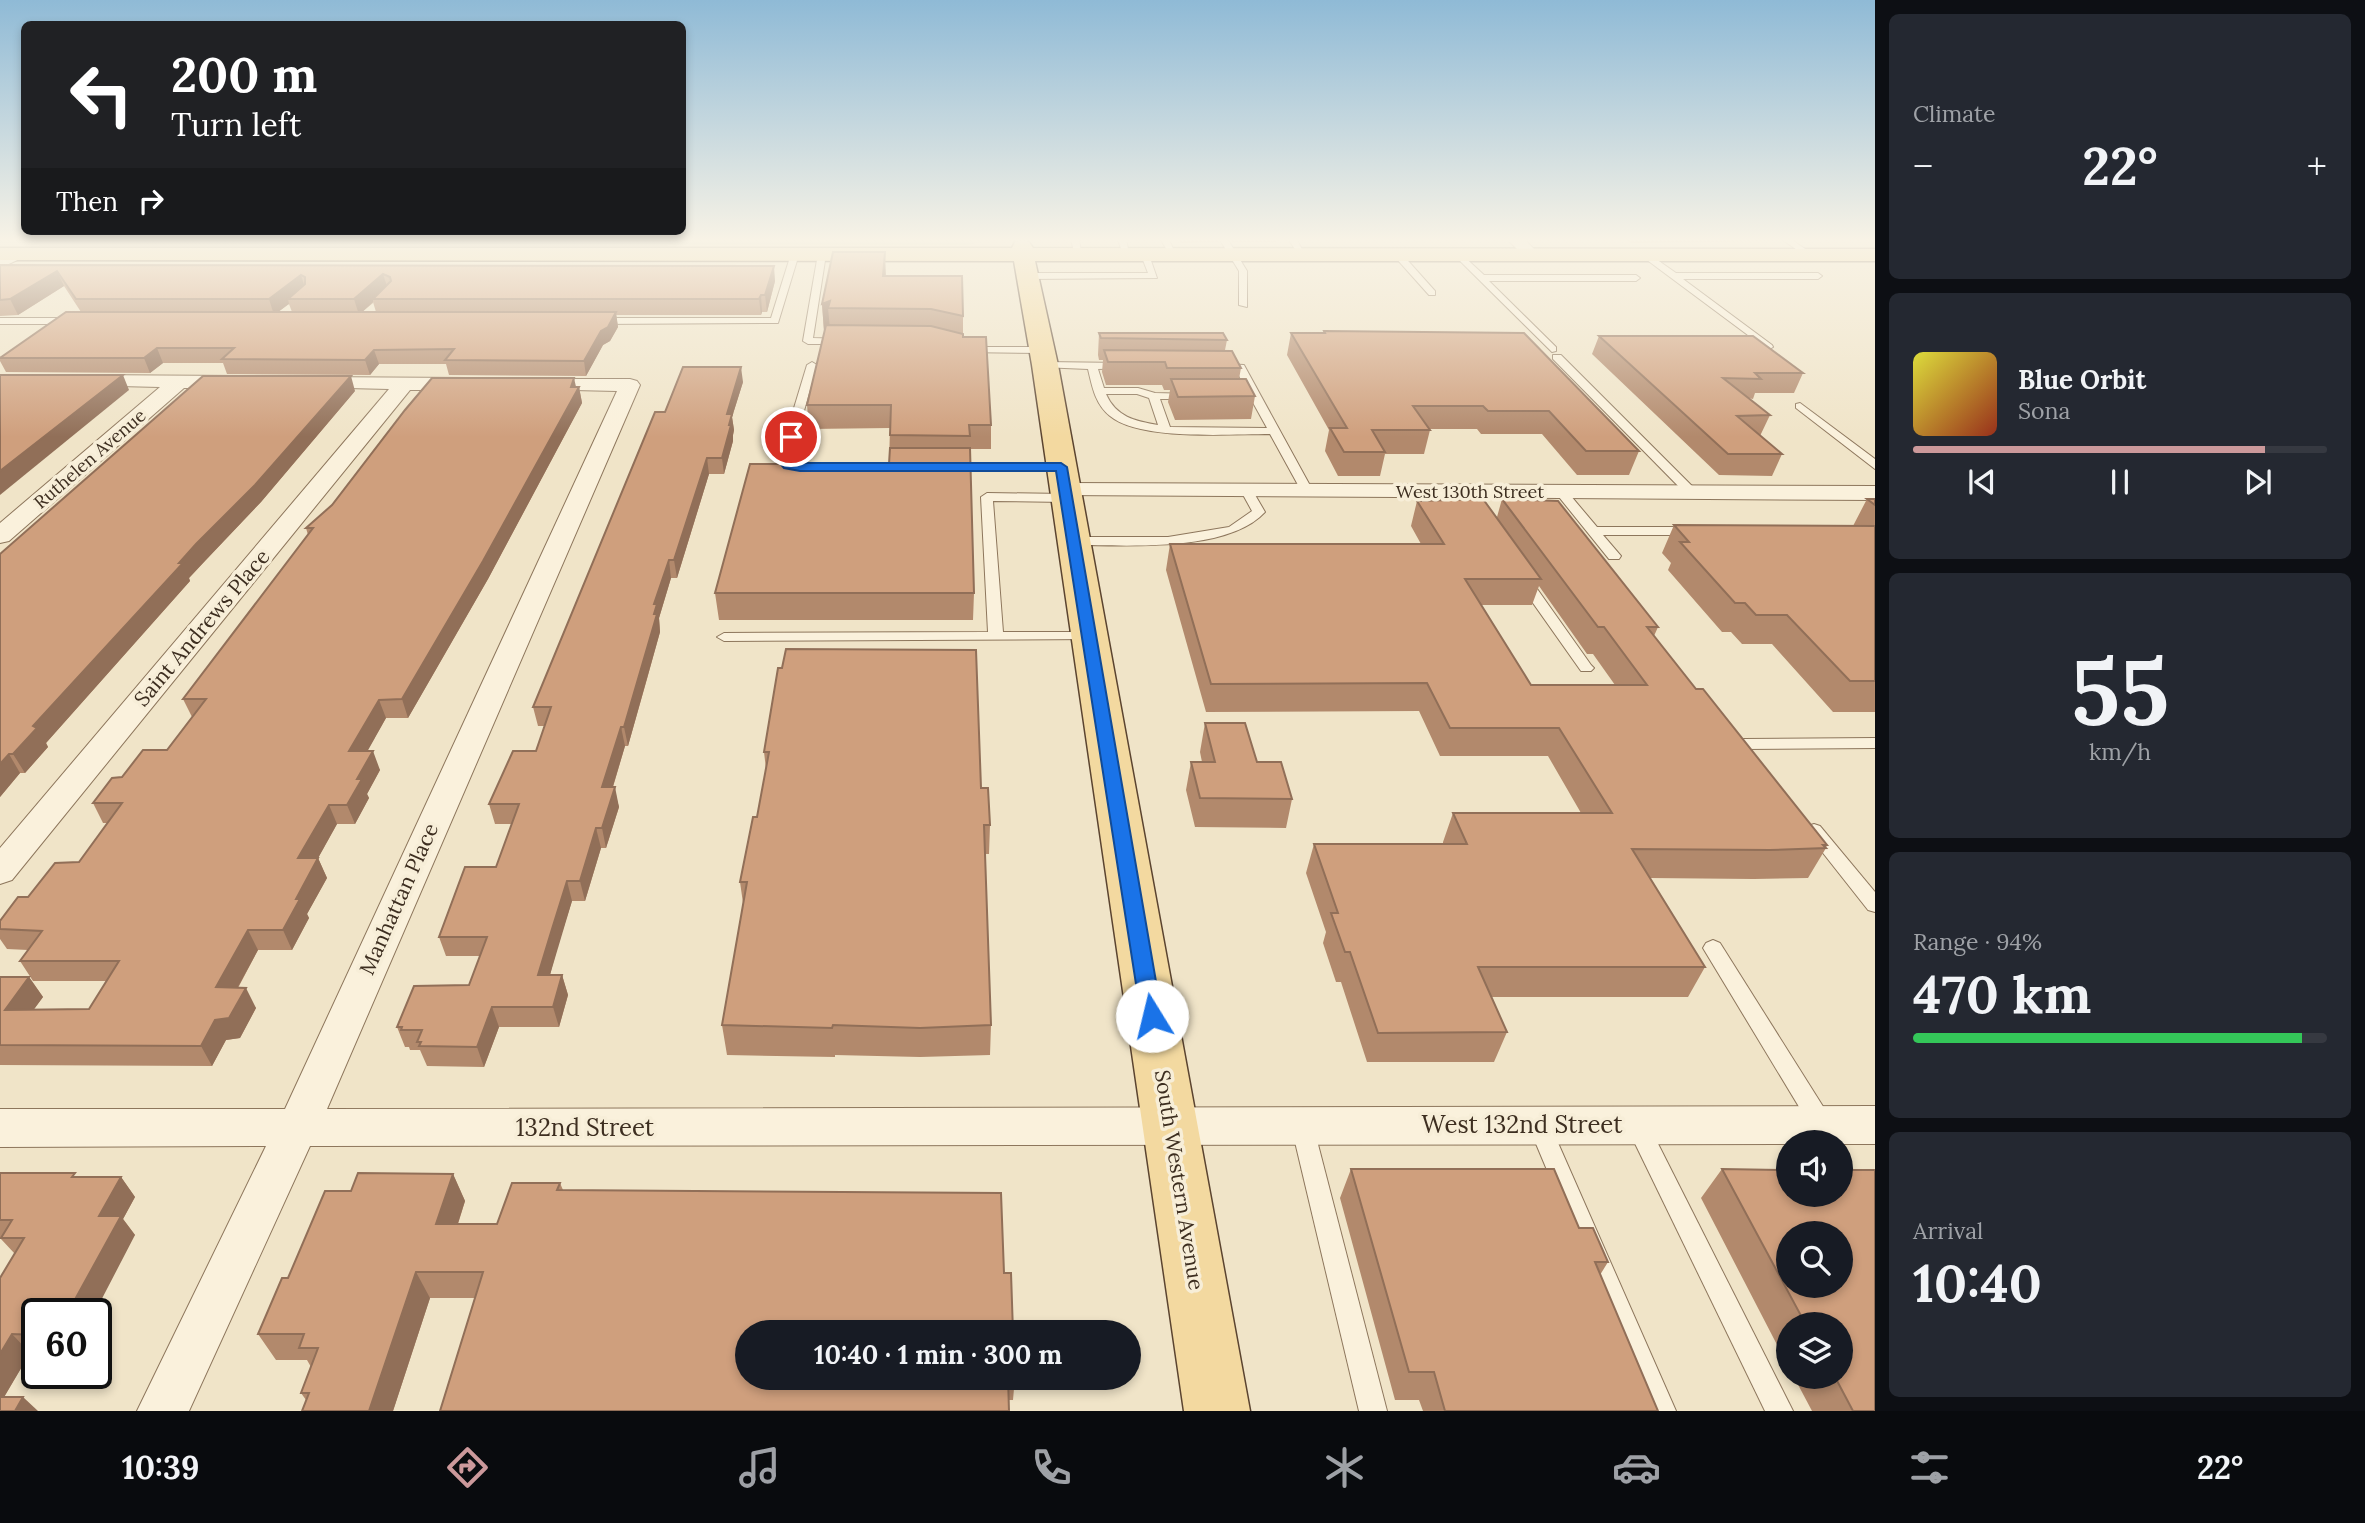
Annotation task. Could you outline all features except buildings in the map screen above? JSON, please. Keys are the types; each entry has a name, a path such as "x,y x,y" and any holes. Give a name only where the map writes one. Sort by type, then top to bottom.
{"main road":[{"name":"South Western Avenue","path":"1033,306 1217,1411"}],"street":[{"path":"69,381 259,382"},
{"name":"Ruthelen Avenue","path":"0,536 180,381"},
{"path":"299,383 484,384"},
{"name":"Saint Andrews Place","path":"0,872 404,384"},
{"name":"Manhattan Place","path":"163,1411 296,1130 630,385 510,385"},
{"name":"West 130th Street","path":"1064,485 1307,491 1471,501 1561,492 1875,493"},
{"name":"132nd Street","path":"0,1128 296,1130 1170,1125"},
{"name":"West 132nd Street","path":"1170,1125 1875,1125"}],"lane":[{"path":"583,321 775,321 780,306"},
{"path":"814,306 808,341 849,342"},
{"path":"1509,306 1692,493"},
{"path":"1714,306 1768,347"},
{"path":"0,321 83,321"},
{"path":"952,347 1092,366 1132,366"},
{"path":"812,365 784,461 788,465 814,467"},
{"path":"1092,366 1098,391 1111,415 1132,424 1165,430 1274,431"},
{"path":"1213,367 1240,367 1307,491"},
{"path":"1098,391 1138,391 1154,396 1255,396"},
{"path":"1154,396 1165,430"},
{"path":"1800,407 1875,465"},
{"path":"937,467 1064,485"},
{"path":"996,636 987,497 1064,485"},
{"path":"1073,541 1168,541 1233,530 1259,512 1247,491"},
{"path":"1561,492 1614,556"},
{"path":"1593,531 1705,531"},
{"path":"1515,567 1586,668"},
{"path":"724,637 813,642 1089,636"},
{"path":"1762,765 1744,744 1875,743"},
{"path":"1805,819 1875,905"},
{"path":"1713,948 1822,1125"},
{"path":"1302,1125 1373,1411"},
{"path":"1539,1125 1662,1411"},
{"path":"1637,1125 1779,1411"}],"route":[{"path":"791,437 784,461 788,465 800,467 1061,467 1152,1016"}]}
